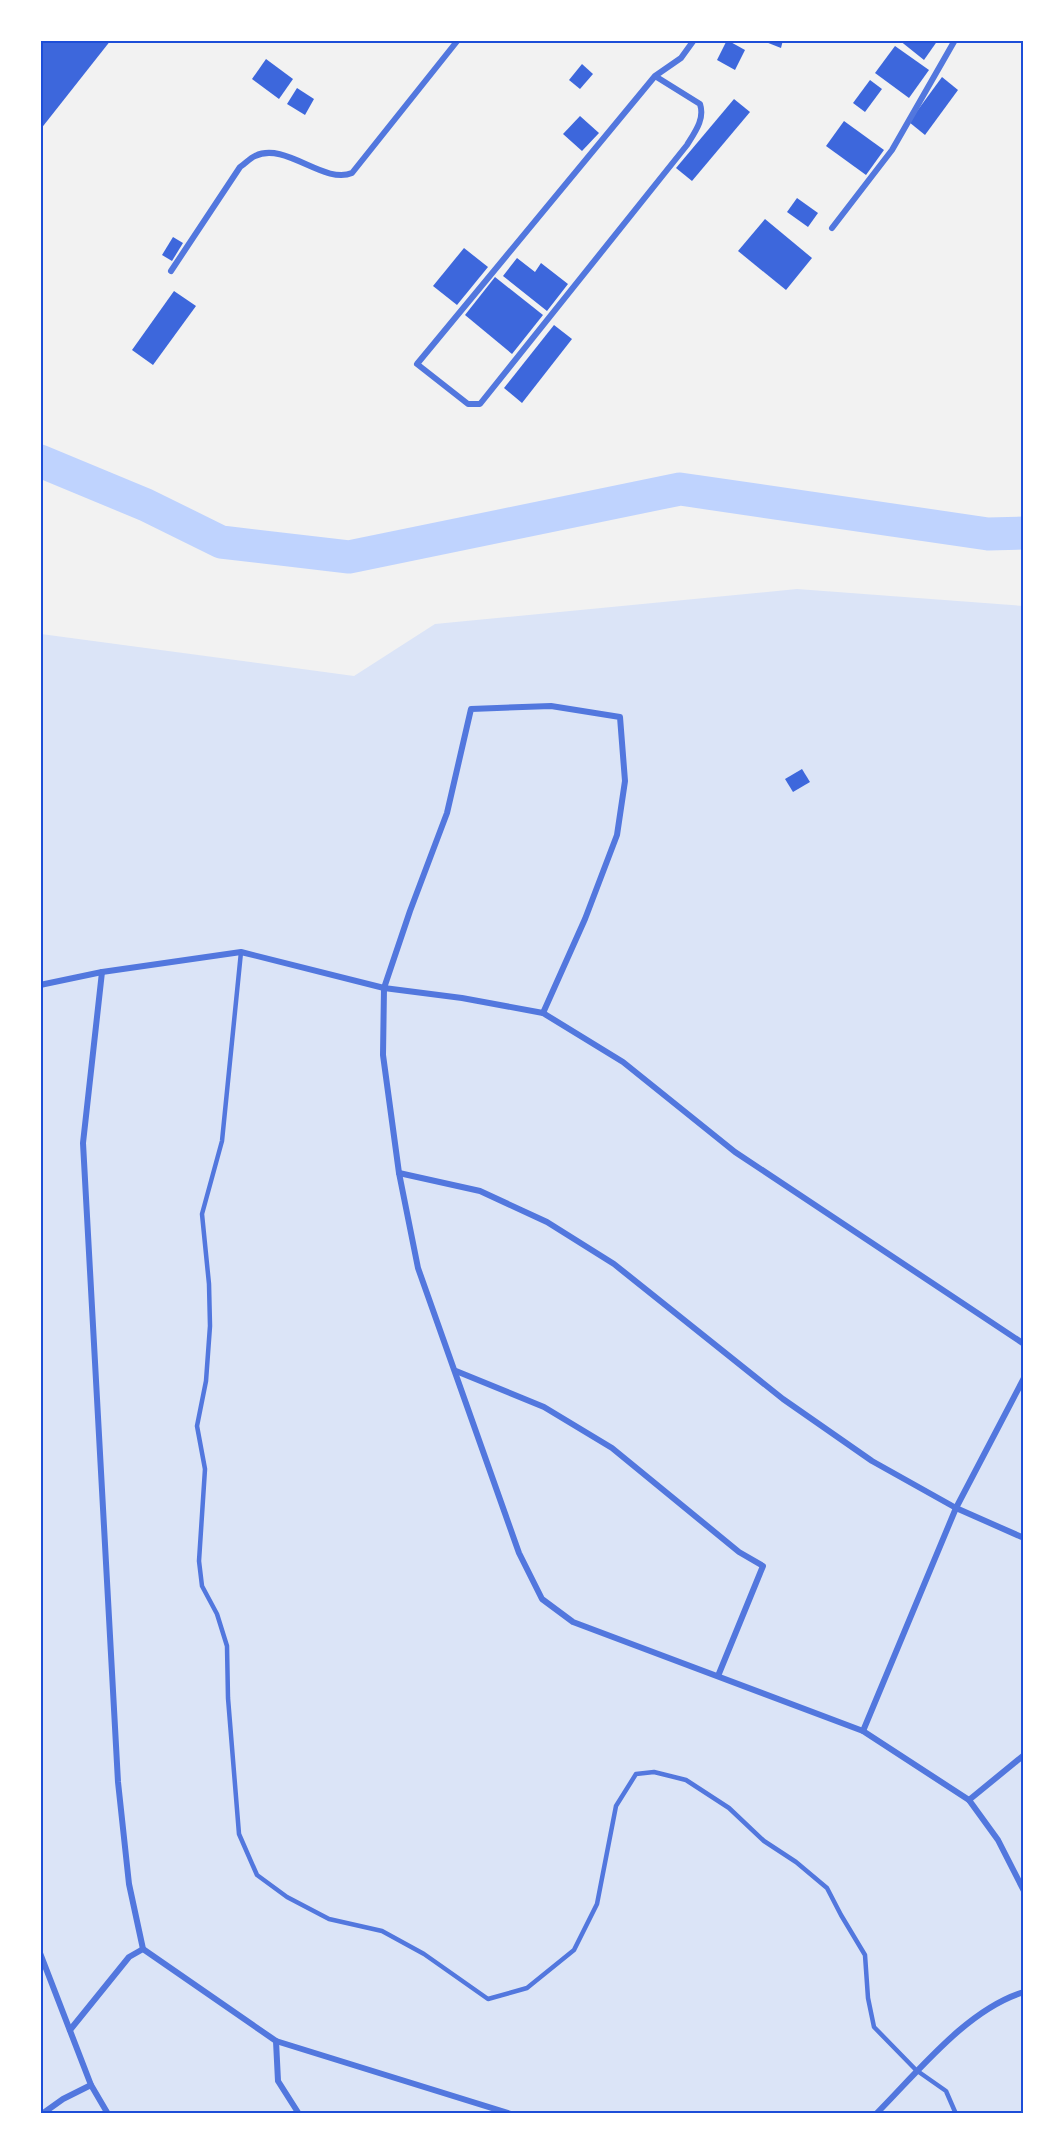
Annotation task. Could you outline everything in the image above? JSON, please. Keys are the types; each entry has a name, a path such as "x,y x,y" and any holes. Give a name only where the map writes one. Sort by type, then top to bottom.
{"street":[{"path":"171,271 240,168 256,155 276,153 341,176 352,174 458,40"},
{"path":"655,76 700,104 703,112 691,138 480,404 468,404 417,364 655,76 681,58 694,40"},
{"path":"832,228 892,150 955,40"},
{"path":"543,1014 585,919 616,835 625,780 620,717 551,706 471,709 447,813 384,988 383,1055 399,1173 418,1268 519,1553 542,1599 573,1622 863,1731 969,1800 998,1840 1023,1891"},
{"path":"40,985 102,972 242,952 384,988 462,998 543,1014 623,1062 735,1152 1023,1344"},
{"path":"102,972 83,1143 118,1782 129,1884 143,1949 276,2041 511,2114"},
{"path":"399,1173 480,1191 547,1222 614,1264 783,1399 872,1461 956,1508 1023,1538"},
{"path":"456,1371 544,1407 612,1449 739,1552 763,1566 718,1676"},
{"path":"863,1731 956,1508 1023,1377"},
{"path":"969,1800 1023,1755"},
{"path":"70,2030 129,1957 143,1949"},
{"path":"40,1953 91,2085 108,2114"},
{"path":"876,2114 916,2070 988,2008 1023,1992"},
{"path":"276,2041 278,2081 299,2114"},
{"path":"42,2114 63,2099 91,2085"}],"lane":[{"path":"242,952 222,1142 202,1214 209,1284 210,1326 206,1381 197,1426 205,1469 200,1561 202,1586 217,1614 227,1646 228,1698 239,1834 257,1875 287,1897 329,1919 382,1931 424,1954 488,1999 527,1988 574,1950 597,1904 616,1806 636,1774 654,1772 686,1780 729,1808 764,1841 796,1862 827,1888 865,1955 868,1998 874,2028 916,2070 945,2091 956,2114"}],"shaded area":[{"path":"797,589 1023,606 1023,2113 41,2114 41,634 354,676 435,624"}],"building":[{"path":"40,40 111,40 40,130"},
{"path":"727,40 745,50 735,70 717,60"},
{"path":"761,40 783,40 781,48"},
{"path":"899,40 938,40 924,60"},
{"path":"895,46 929,70 909,98 875,73"},
{"path":"266,59 293,79 279,99 252,79"},
{"path":"582,64 593,74 580,89 569,80"},
{"path":"942,77 958,90 925,135 909,122"},
{"path":"870,80 882,89 865,112 853,103"},
{"path":"297,88 314,99 305,115 287,104"},
{"path":"734,99 750,112 692,181 676,168"},
{"path":"580,116 599,133 582,151 563,134"},
{"path":"844,121 884,150 866,175 826,146"},
{"path":"797,198 818,213 808,227 787,212"},
{"path":"765,219 812,258 786,290 738,251"},
{"path":"173,237 183,243 172,261 162,255"},
{"path":"464,248 488,267 457,305 433,286"},
{"path":"517,258 535,272 541,263 568,284 547,311 503,276"},
{"path":"495,277 543,315 512,354 465,315"},
{"path":"174,291 196,306 153,365 132,350"},
{"path":"554,325 572,339 522,403 504,388"},
{"path":"802,769 810,782 793,792 785,779"}],"waterway":[{"path":"40,461 146,505 221,542 349,557 680,489 988,534 1024,533"}]}
